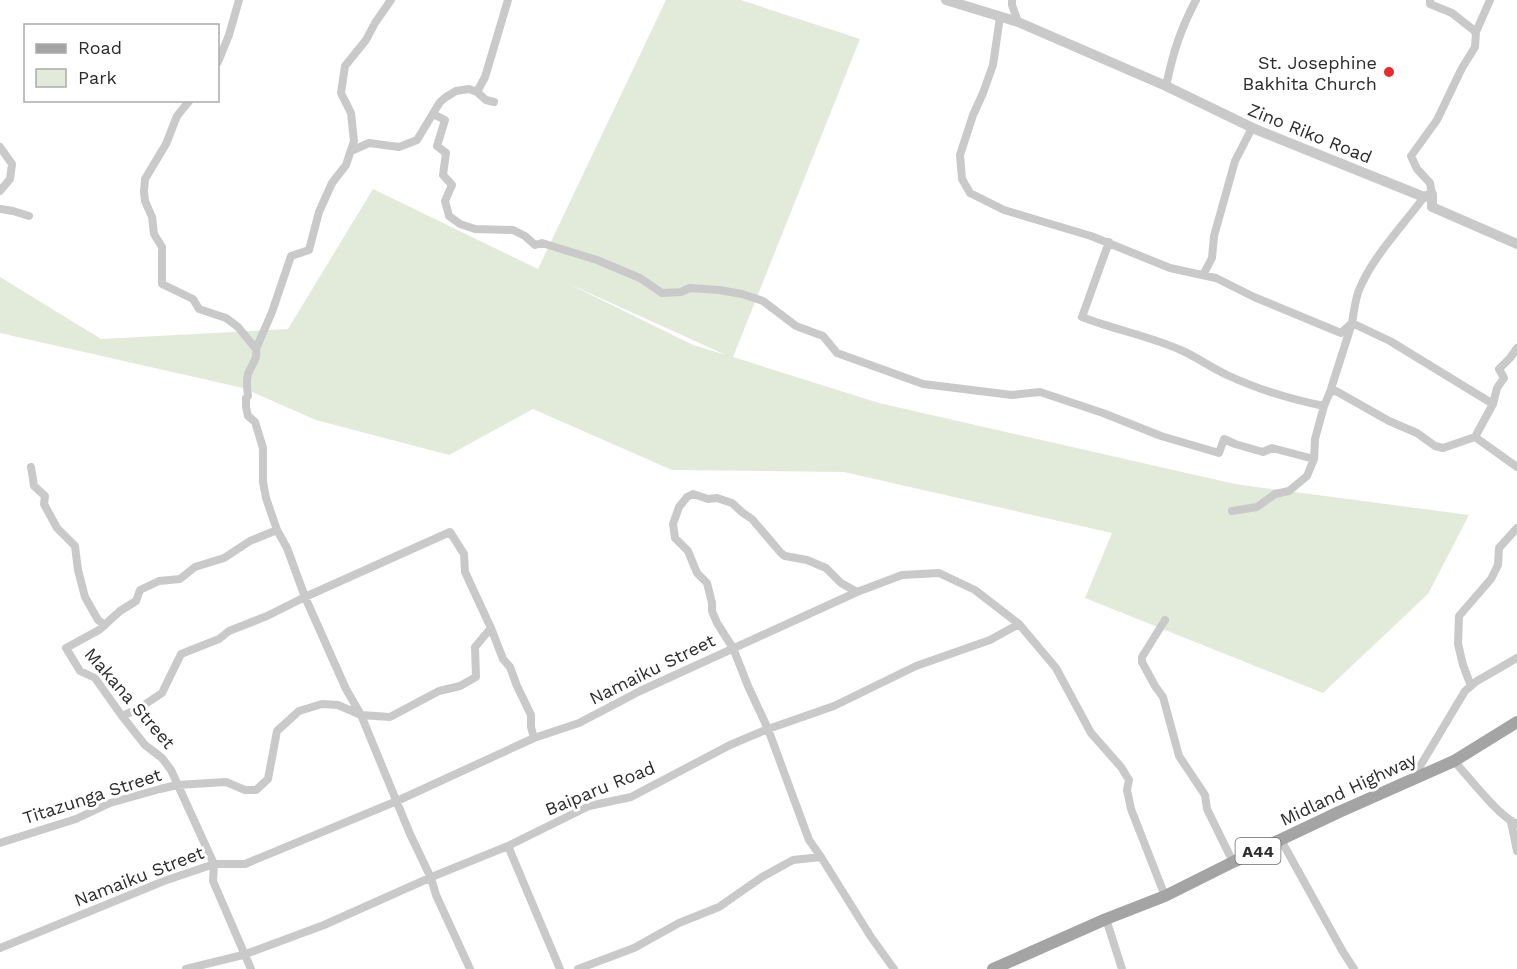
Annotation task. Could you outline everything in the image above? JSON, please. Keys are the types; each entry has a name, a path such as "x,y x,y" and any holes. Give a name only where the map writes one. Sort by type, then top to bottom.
{"main road":[{"name":"Midland Highway","path":"993,969 1106,919 1165,896 1233,862 1454,761 1517,723"}],"street":[{"path":"219,60 239,0"},
{"path":"256,349 272,312 291,256 309,250 319,212 332,183 346,165 351,151 354,133 351,113 342,93 345,66 366,40 391,0"},
{"path":"477,92 485,77 508,0"},
{"name":"Zino Riko Road","path":"946,0 1018,22 1166,86 1252,128 1428,196 1432,207 1517,243"},
{"path":"1012,0 1018,22"},
{"path":"1166,86 1174,50 1196,0"},
{"path":"1430,0 1430,4 1452,13 1476,32"},
{"path":"1232,511 1257,507 1275,494 1289,491 1307,476 1314,459 1323,406 1330,392 1352,323 1358,292 1381,252 1428,196 1430,183 1417,169 1411,156 1437,120 1462,68 1475,47 1476,32 1490,0"},
{"path":"1000,17 993,65 960,155 962,179 970,193 1004,210 1109,242 1170,268 1216,278 1254,297 1341,333 1352,323"},
{"path":"351,151 369,143 399,147 417,140 440,102 456,91 469,89 477,92 486,100 494,102"},
{"path":"188,102 177,116 166,144 145,179 145,201 152,217 154,234 162,248 162,284 193,299 199,309 226,318 238,327 256,349 257,355 246,382 248,396 246,407 248,416 255,422 263,448 263,482 277,530 287,548 305,597 346,689 361,715 410,834 431,878 436,895 470,969"},
{"path":"433,114 445,120 437,146 446,153 443,175 452,185 445,201 449,216 460,224 475,229 513,230 525,236 535,246 542,243 597,260 640,278 662,293 681,292 690,288 742,294 763,301 796,326 823,336 837,353 923,384 1012,395 1040,392 1161,436 1219,453 1224,439 1263,452 1272,448 1314,459"},
{"path":"1203,275 1212,258 1214,236 1235,161 1252,128"},
{"path":"0,147 12,164 10,179 0,191"},
{"path":"0,209 29,216"},
{"path":"1109,242 1082,317 1154,339 1184,351 1226,374 1265,391 1323,406"},
{"path":"1352,323 1390,341 1493,404"},
{"path":"1330,392 1336,391 1389,421 1417,433 1435,446 1443,448 1476,437 1493,404 1497,388 1504,378 1499,369 1517,348"},
{"path":"1476,437 1517,467"},
{"path":"31,467 34,486 45,496 44,504 57,528 75,546 85,597 98,620 105,625 136,601 140,590 159,581 180,579 195,567 224,558 250,541 277,530"},
{"path":"857,592 841,583 826,568 807,560 785,556 752,519 732,503 693,494 687,497 679,507 674,524 675,538 688,551 697,573 707,583 712,611 733,648 768,729 809,840 894,969"},
{"path":"1471,686 1458,644 1459,615 1491,579 1498,565 1499,548 1517,528"},
{"path":"122,716 138,709 162,693 182,654 450,532 464,554 465,572 503,659 510,667 531,715 534,738"},
{"name":"Namaiku Street","path":"0,948 164,881 214,864 245,864 397,801 534,738 579,723 640,691 857,592 902,575 939,573 975,590 1019,624 1056,668 1091,733 1121,767 1129,780 1131,809 1165,896"},
{"path":"1166,620 1142,657 1142,662 1163,697 1179,756 1205,795 1207,809 1233,862"},
{"name":"Baiparu Road","path":"186,969 243,955 324,925 508,846 589,806 631,797 768,729 834,706 916,666 990,640 1019,624"},
{"name":"Makana Street","path":"105,625 66,648 80,671 95,678 145,745 162,758 171,770 214,864 213,881 251,969"},
{"name":"Titazunga Street","path":"0,843 76,819 110,803 177,785 226,782 245,790 256,790 268,779 276,731 299,711 322,704 338,705 361,715 390,717 440,691 460,686 476,677 474,647 491,628"},
{"path":"1413,778 1465,691 1517,658"},
{"path":"1454,761 1488,799 1514,823 1517,851"},
{"path":"1281,840 1353,967 1342,969"},
{"path":"508,846 560,969"},
{"path":"578,969 634,948 679,923 719,907 762,877 793,860 821,857"},
{"path":"1106,919 1122,969"}],"green space":[{"path":"666,0 741,0 860,39 733,357 879,403 1235,484 1469,515 1428,594 1323,693 1085,598 1112,533 844,472 672,470 533,409 449,455 316,420 243,388 0,333 0,277 101,339 288,329 373,189 538,269","holes":["567,283 726,355 693,345"]}],"place":[{"name":"St. Josephine Bakhita Church","path":"1389,72"}]}
